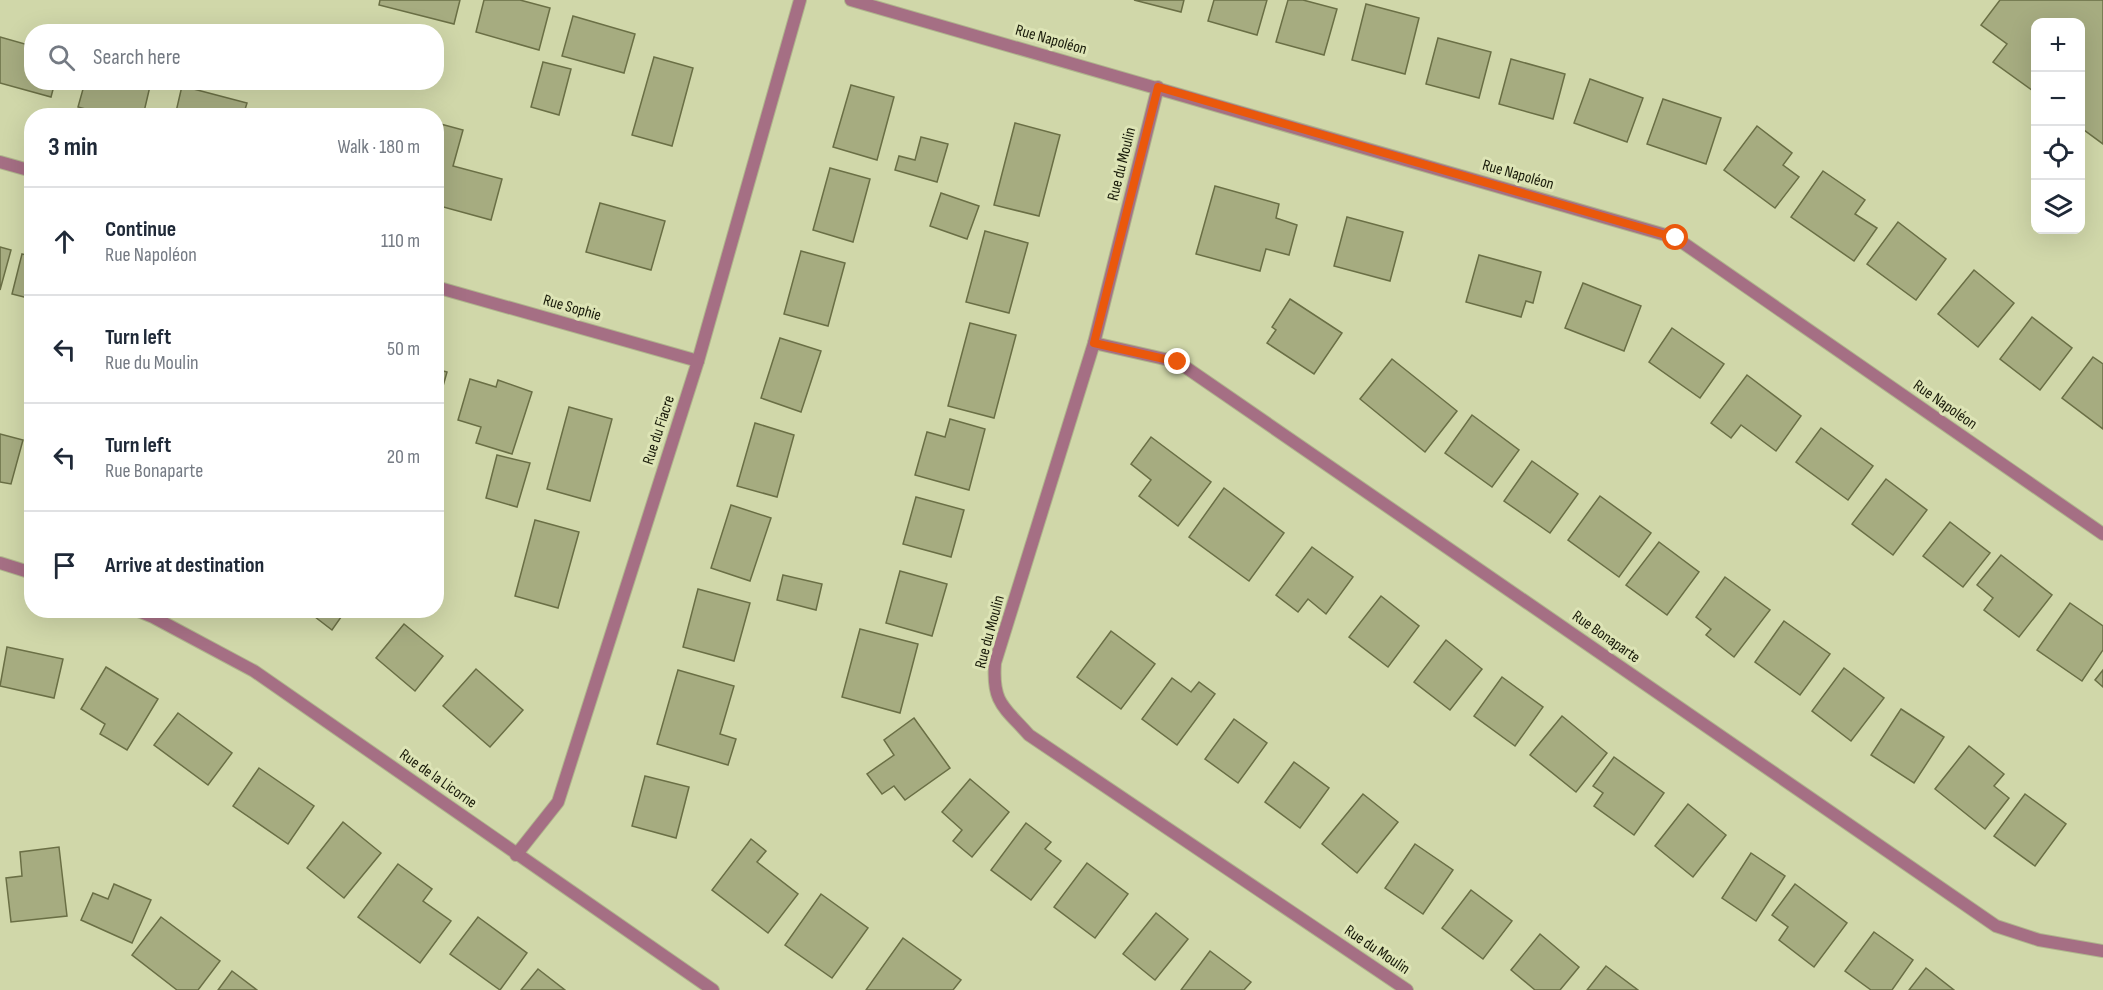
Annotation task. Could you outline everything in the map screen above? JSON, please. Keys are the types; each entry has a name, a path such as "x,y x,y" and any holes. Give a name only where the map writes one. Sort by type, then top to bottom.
{"street":[{"name":"Rue du Fiacre","path":"516,855 558,802 698,361 800,0"},
{"name":"Rue Napoléon","path":"850,0 1676,238 2103,534"},
{"name":"Rue du Moulin","path":"1158,87 1094,343 995,663 994,685 998,699 1029,735 1407,990"},
{"path":"0,162 24,169"},
{"name":"Rue Sophie","path":"444,288 698,361"},
{"name":"Rue Bonaparte","path":"1094,343 1178,362 1996,926 2039,940 2103,951"},
{"path":"0,563 24,570"},
{"name":"Rue de la Licorne","path":"155,618 254,671 713,990"}],"building":[{"path":"380,0 460,0 454,24 379,5"},
{"path":"484,0 520,0 550,8 539,50 476,32"},
{"path":"1134,0 1184,0 1181,12"},
{"path":"1214,0 1267,0 1257,35 1208,21"},
{"path":"1288,0 1303,0 1337,9 1324,55 1276,42"},
{"path":"2000,0 2103,0 2103,144 2085,131 2085,18 2031,18 2031,89 1993,62 2007,44 1981,25"},
{"path":"1366,4 1419,18 1405,74 1352,60"},
{"path":"573,16 635,34 624,73 562,56"},
{"path":"0,37 24,44 24,90 0,83"},
{"path":"1438,38 1491,52 1479,98 1426,84"},
{"path":"654,57 693,68 672,146 632,135"},
{"path":"1511,59 1565,74 1553,119 1499,104"},
{"path":"543,62 571,69 559,115 531,107"},
{"path":"1590,79 1643,98 1627,142 1574,123"},
{"path":"851,85 894,97 877,160 833,147"},
{"path":"26,90 53,90 51,97"},
{"path":"83,90 149,90 145,108 78,107"},
{"path":"181,90 197,90 247,103 245,108 177,108"},
{"path":"1663,99 1721,118 1706,164 1647,144"},
{"path":"1015,123 1060,135 1039,216 994,205"},
{"path":"444,125 463,130 453,166 502,179 491,220 444,207"},
{"path":"1757,126 1792,153 1783,165 1799,177 1775,208 1724,170"},
{"path":"921,137 948,144 937,182 895,170 899,156 915,160"},
{"path":"830,168 870,179 853,242 813,230"},
{"path":"1823,171 1865,200 1855,214 1877,228 1854,261 1791,217"},
{"path":"1215,186 1279,204 1276,218 1297,225 1289,255 1266,249 1260,271 1196,254"},
{"path":"941,193 979,206 967,239 930,226"},
{"path":"600,203 665,221 651,270 586,252"},
{"path":"1347,217 1403,232 1390,281 1334,266"},
{"path":"1898,222 1946,259 1916,300 1867,264"},
{"path":"985,231 1028,243 1009,313 966,302"},
{"path":"0,247 11,250 0,290"},
{"path":"801,251 845,263 828,326 784,314"},
{"path":"22,254 24,254 24,297 12,294"},
{"path":"1479,255 1541,272 1533,303 1526,301 1521,317 1466,302"},
{"path":"1974,270 2014,303 1978,347 1938,314"},
{"path":"1583,283 1641,306 1624,351 1565,328"},
{"path":"1290,299 1342,333 1314,374 1267,343 1276,330 1272,327"},
{"path":"2032,317 2072,348 2040,390 2000,359"},
{"path":"970,323 1016,335 994,418 948,406"},
{"path":"1672,328 1724,364 1700,398 1649,362"},
{"path":"780,338 821,351 801,412 761,398"},
{"path":"2093,357 2103,364 2103,429 2062,398"},
{"path":"1392,359 1457,411 1425,452 1360,399"},
{"path":"1747,375 1801,416 1776,451 1741,425 1731,438 1711,423"},
{"path":"470,379 496,387 498,380 532,392 512,454 476,443 481,427 458,420"},
{"path":"569,407 612,419 590,501 547,489"},
{"path":"1472,415 1519,450 1492,487 1445,453"},
{"path":"950,419 985,429 969,490 915,475 927,432 945,437"},
{"path":"755,423 794,435 777,497 737,486"},
{"path":"1821,428 1873,466 1848,500 1796,462"},
{"path":"0,434 23,440 11,484 0,482"},
{"path":"1151,437 1211,482 1178,526 1139,496 1151,480 1131,464"},
{"path":"497,455 530,463 517,507 486,498"},
{"path":"1532,461 1578,494 1550,533 1504,501"},
{"path":"1886,479 1927,510 1893,555 1852,524"},
{"path":"1224,488 1284,533 1249,581 1189,537"},
{"path":"1600,496 1651,533 1619,577 1568,540"},
{"path":"916,497 964,510 951,557 903,544"},
{"path":"731,505 771,518 750,581 711,568"},
{"path":"535,520 579,532 558,608 515,596"},
{"path":"1950,522 1990,553 1963,587 1923,556"},
{"path":"1659,542 1699,572 1667,615 1626,585"},
{"path":"1312,547 1353,577 1326,614 1308,599 1298,612 1276,595"},
{"path":"2001,555 2052,595 2019,637 1984,610 1993,598 1977,585"},
{"path":"900,571 947,584 932,636 886,623"},
{"path":"783,575 822,584 816,610 777,600"},
{"path":"1725,577 1770,610 1734,657 1706,635 1711,629 1696,617"},
{"path":"698,589 750,603 734,661 683,647"},
{"path":"1381,596 1419,626 1388,667 1349,637"},
{"path":"2070,603 2103,626 2103,650 2082,681 2037,650"},
{"path":"316,618 340,618 332,630"},
{"path":"1784,621 1830,654 1800,695 1755,662"},
{"path":"404,624 443,656 415,691 376,658"},
{"path":"860,629 918,644 900,713 842,697"},
{"path":"1111,631 1155,664 1121,709 1077,677"},
{"path":"1446,640 1482,669 1450,710 1414,682"},
{"path":"7,647 63,659 54,698 0,686"},
{"path":"106,667 158,699 127,750 100,734 105,724 81,709"},
{"path":"1844,668 1884,698 1851,741 1812,711"},
{"path":"476,669 523,710 490,747 443,706"},
{"path":"678,670 734,686 720,734 736,739 728,765 657,744"},
{"path":"2103,670 2103,687 2095,680"},
{"path":"1502,677 1543,707 1515,746 1474,716"},
{"path":"1172,678 1191,692 1199,682 1215,694 1177,745 1142,719"},
{"path":"1901,709 1944,737 1914,783 1871,755"},
{"path":"178,713 232,753 208,785 154,745"},
{"path":"1562,716 1607,753 1576,792 1530,755"},
{"path":"914,718 950,768 905,800 894,786 882,794 867,774 894,755 884,740"},
{"path":"1234,719 1267,743 1238,783 1205,759"},
{"path":"1969,746 2004,774 1994,786 2009,798 1985,829 1935,789"},
{"path":"1614,757 1664,793 1634,835 1594,806 1603,793 1593,786"},
{"path":"1294,762 1329,788 1300,828 1265,802"},
{"path":"259,768 314,806 288,844 233,806"},
{"path":"645,776 689,787 676,838 632,826"},
{"path":"970,779 1009,812 972,857 953,841 962,830 942,812"},
{"path":"1363,794 1398,822 1357,873 1322,844"},
{"path":"2025,794 2066,824 2035,866 1994,836"},
{"path":"1688,804 1726,835 1693,877 1655,846"},
{"path":"343,822 381,853 344,898 307,868"},
{"path":"1026,823 1051,842 1045,849 1061,861 1031,900 991,870"},
{"path":"751,839 766,851 757,862 798,894 768,933 712,890"},
{"path":"1415,844 1453,870 1423,914 1385,888"},
{"path":"59,847 67,916 11,922 6,878 22,876 20,852"},
{"path":"1751,853 1785,876 1756,921 1722,898"},
{"path":"1087,863 1128,894 1095,938 1054,907"},
{"path":"398,864 432,889 423,901 451,921 420,963 358,917"},
{"path":"114,884 151,900 132,943 81,920 93,893 108,899"},
{"path":"1795,884 1847,923 1814,967 1779,940 1788,927 1772,915"},
{"path":"1471,890 1512,921 1483,959 1442,928"},
{"path":"821,894 868,928 832,978 785,945"},
{"path":"1156,913 1188,939 1155,980 1123,954"},
{"path":"161,917 220,961 198,990 177,990 132,955"},
{"path":"478,917 527,953 500,990 450,954"},
{"path":"1874,932 1913,960 1892,990 1871,990 1845,971"},
{"path":"1540,934 1579,967 1560,990 1535,990 1511,970"},
{"path":"903,938 961,980 953,990 866,990"},
{"path":"1210,951 1251,982 1244,990 1181,990"},
{"path":"1606,966 1638,990 1587,990"},
{"path":"1926,968 1954,990 1909,990"},
{"path":"538,969 565,990 521,990"},
{"path":"232,971 257,990 218,990"}],"route":[{"path":"1178,362 1094,343 1158,87 1676,238"}]}
